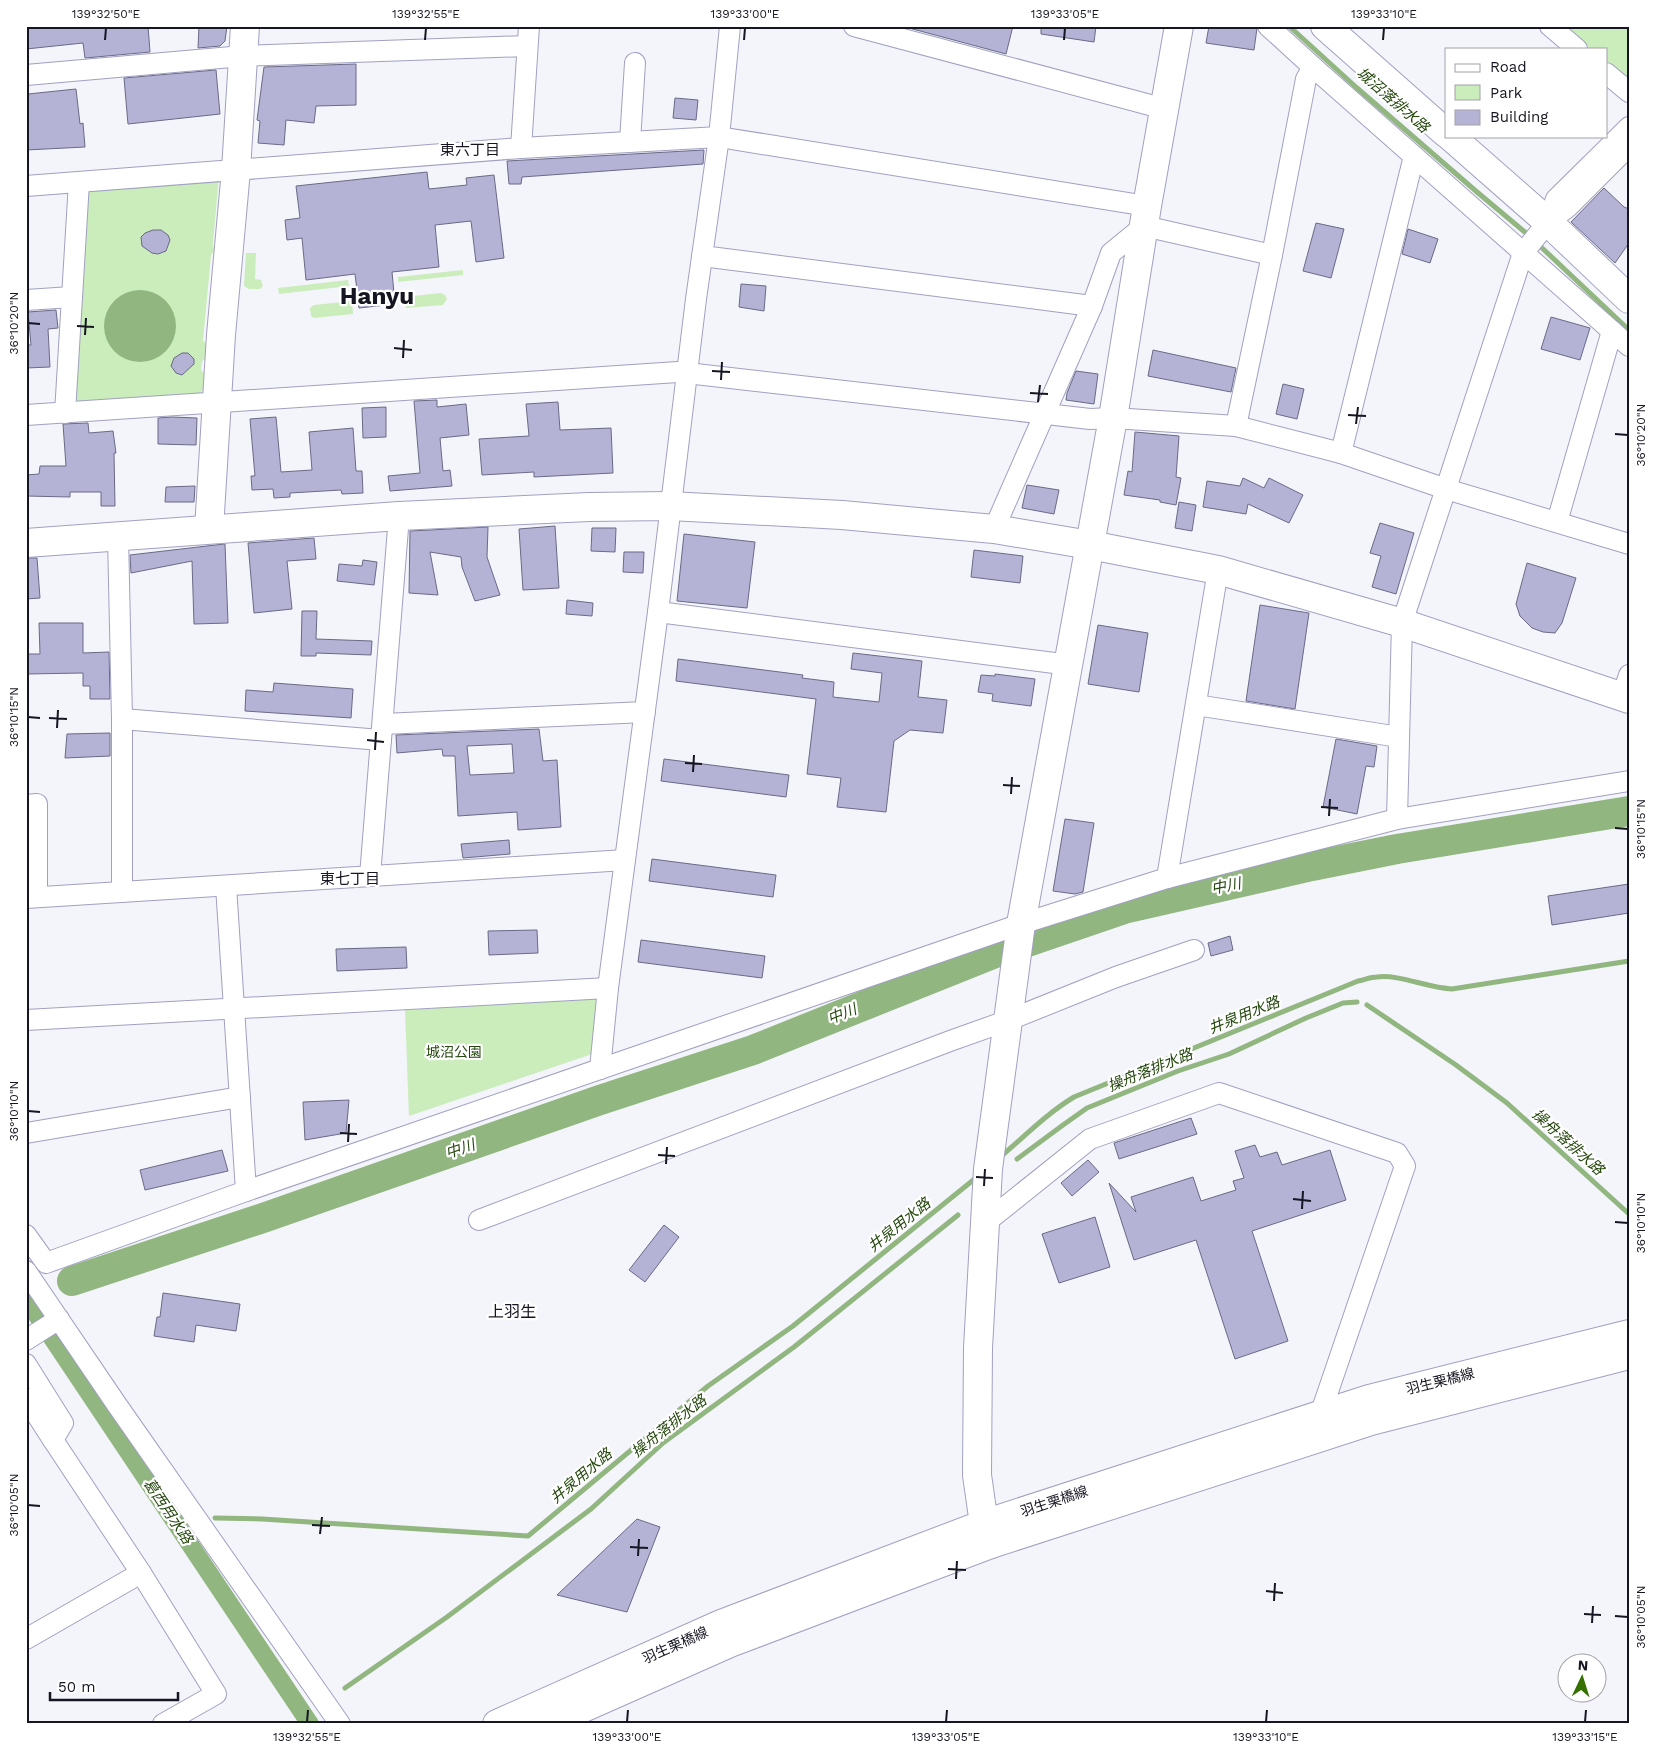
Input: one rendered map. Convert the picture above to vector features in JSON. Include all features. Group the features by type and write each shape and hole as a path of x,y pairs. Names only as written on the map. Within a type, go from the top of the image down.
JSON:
{"street":[{"path":"209,529 245,26"},
{"path":"600,1069 608,988 719,137 730,26"},
{"path":"854,26 1165,109"},
{"path":"988,1534 978,1475 978,1348 988,1169 1016,973 1021,924 1070,665 1179,26"},
{"path":"1268,26 1629,346"},
{"path":"1325,26 1445,132"},
{"path":"1550,26 1576,48"},
{"path":"26,75 243,56 528,36 521,148"},
{"path":"630,141 635,63"},
{"path":"1236,426 1306,79 1313,67"},
{"path":"1608,75 1629,92"},
{"path":"1548,222 1556,199 1629,127"},
{"path":"26,186 521,148 719,137 1146,216 1272,255"},
{"path":"1452,138 1548,222 1629,299"},
{"path":"1397,819 1402,623 1522,253 1548,222 1568,207 1629,146"},
{"path":"1341,453 1414,156"},
{"path":"65,413 79,182"},
{"path":"994,529 1092,306 1112,253 1146,216"},
{"path":"702,256 1092,306"},
{"path":"26,300 72,297"},
{"path":"1557,522 1612,331"},
{"path":"26,415 687,373 1090,419 1113,418 1236,426 1341,453 1446,489 1629,544"},
{"path":"26,543 513,509 670,506 842,515 994,529 1090,545 1218,570 1626,690"},
{"path":"370,876 399,516"},
{"path":"118,536 122,719 122,892"},
{"path":"1167,878 1218,570"},
{"path":"658,612 1070,665"},
{"path":"1196,706 1399,737"},
{"path":"122,719 382,732 645,712"},
{"path":"26,1235 46,1262 246,1191 1021,924 1167,878 1397,819 1629,781"},
{"path":"26,805 37,804 32,898 625,860"},
{"path":"226,886 246,1191"},
{"path":"479,1220 1009,1020 1116,977 1194,950"},
{"path":"26,1020 608,988"},
{"path":"985,1223 1090,1139 1219,1093 1397,1153 1405,1166 1320,1415"},
{"path":"26,1133 240,1096"},
{"path":"26,1271 340,1724"},
{"path":"26,1340 59,1319"},
{"name":"羽生栗橋線","path":"497,1724 721,1624 988,1534 1320,1415 1369,1399 1629,1334"},
{"name":"羽生栗橋線","path":"547,1724 730,1643 988,1534 1370,1421 1629,1355"},
{"path":"26,1364 63,1423 53,1440"},
{"path":"26,1398 141,1573 216,1694 163,1724"},
{"path":"29,1632 141,1573"}],"green space":[{"path":"1564,26 1629,26 1629,80 1608,63 1608,48 1590,48"},
{"path":"219,176 213,243 214,251 211,255 203,341 208,346 206,359 202,361 201,370 204,373 207,386 199,394 84,404 75,400 83,190"},
{"path":"246,253 256,253 255,279 261,280 263,286 260,289 249,289 244,286"},
{"path":"463,270 463,275 398,282 398,277"},
{"path":"348,280 349,286 279,294 278,288"},
{"path":"441,293 447,299 443,305 406,308 404,297"},
{"path":"352,301 353,314 314,318 311,316 310,308 314,305"},
{"name":"城沼公園","path":"596,998 592,1054 409,1116 405,1010"}],"shaded area":[{"path":"140,290 160,296 170,306 176,326 170,346 160,356 140,362 120,356 110,346 104,326 110,306 120,296"}],"building":[{"path":"26,26 148,26 150,52 85,58 83,43 26,49"},
{"path":"199,26 227,26 225,41 220,46 198,48"},
{"path":"909,26 1013,26 1006,54 909,28"},
{"path":"1041,26 1096,26 1094,42 1041,34"},
{"path":"1209,26 1257,28 1254,50 1206,43"},
{"path":"356,64 356,105 316,106 314,123 286,120 284,145 258,143 260,121 257,120 264,67"},
{"path":"216,70 220,114 128,124 124,78"},
{"path":"76,89 80,124 83,123 85,147 26,150 28,94"},
{"path":"675,98 698,100 696,120 673,118"},
{"path":"704,150 703,164 522,177 521,184 509,184 507,161"},
{"path":"427,172 429,189 467,185 466,178 494,175 504,258 476,262 471,221 435,225 439,267 392,272 395,304 359,308 355,274 306,280 302,238 287,240 285,220 300,218 296,186"},
{"path":"1604,188 1624,207 1629,209 1629,243 1615,263 1571,222"},
{"path":"1316,223 1344,229 1331,278 1303,271"},
{"path":"1408,229 1438,239 1430,263 1402,254"},
{"path":"153,230 161,230 168,235 170,240 166,251 158,254 152,253 142,246 141,237"},
{"path":"741,284 766,286 764,311 739,307"},
{"path":"56,310 58,328 48,329 50,367 26,368 26,345 31,345 28,312"},
{"path":"1551,317 1590,328 1580,360 1541,349"},
{"path":"1153,350 1236,368 1231,392 1148,376"},
{"path":"182,353 188,353 194,359 194,364 182,375 176,373 171,366 174,358"},
{"path":"1076,371 1098,374 1094,404 1066,400"},
{"path":"1283,384 1304,389 1297,419 1276,414"},
{"path":"437,400 437,407 466,404 469,435 440,438 443,471 450,470 452,486 390,491 388,476 420,473 414,401"},
{"path":"558,402 560,430 611,428 613,473 534,477 534,472 482,475 479,439 529,436 526,404"},
{"path":"386,407 386,437 363,438 362,408"},
{"path":"276,417 281,472 312,470 309,432 353,428 356,471 362,471 363,493 342,494 341,490 290,493 290,497 274,498 273,489 252,490 251,476 255,476 250,419"},
{"path":"158,418 197,418 196,445 158,444"},
{"path":"88,423 89,433 113,431 116,453 114,453 115,506 101,506 101,492 70,492 70,497 26,496 26,475 39,474 40,466 66,466 63,424"},
{"path":"1135,432 1179,436 1176,477 1181,478 1176,505 1160,502 1160,500 1124,495 1128,471 1132,472"},
{"path":"1243,478 1264,488 1269,478 1303,495 1289,523 1248,504 1246,514 1203,507 1207,481 1240,486"},
{"path":"1027,485 1059,490 1054,514 1022,508"},
{"path":"195,486 194,502 165,502 166,487"},
{"path":"1179,502 1196,505 1192,531 1175,528"},
{"path":"1380,523 1414,533 1396,594 1372,587 1381,556 1370,553"},
{"path":"555,526 559,588 523,590 519,529"},
{"path":"488,527 487,557 500,595 475,601 462,567 461,557 430,552 438,595 409,593 410,531"},
{"path":"592,528 616,528 615,552 591,551"},
{"path":"684,534 755,542 747,608 677,601"},
{"path":"314,538 316,559 287,561 292,609 254,613 248,543"},
{"path":"225,544 228,623 194,624 192,561 131,573 130,555"},
{"path":"974,550 1023,556 1020,583 971,577"},
{"path":"624,552 644,552 643,573 623,572"},
{"path":"26,558 37,558 40,598 26,599"},
{"path":"363,560 377,562 374,585 337,581 339,564 362,566"},
{"path":"1527,563 1576,578 1562,623 1555,633 1543,632 1532,628 1520,616 1516,604"},
{"path":"567,600 593,603 592,616 566,614"},
{"path":"1260,605 1309,613 1295,709 1246,701"},
{"path":"302,611 317,611 316,639 372,641 371,655 316,653 316,656 301,656"},
{"path":"39,623 83,623 83,653 109,652 110,699 90,699 90,686 83,686 83,673 26,674 26,654 40,654"},
{"path":"1098,625 1148,633 1139,692 1088,684"},
{"path":"853,653 922,661 918,697 947,700 943,733 910,730 894,741 886,812 837,807 841,778 807,774 816,699 676,681 678,659 803,675 802,678 834,682 833,697 879,702 882,673 851,669"},
{"path":"995,674 1035,679 1031,706 992,701 993,694 978,692 981,675 995,676"},
{"path":"274,683 353,689 351,718 245,711 246,690 273,692"},
{"path":"539,729 543,761 557,760 561,827 518,830 517,812 458,816 455,756 443,756 442,749 397,753 396,735","holes":["512,744 514,773 470,775 467,746"]},
{"path":"110,733 110,756 65,758 67,734"},
{"path":"1336,739 1377,746 1374,767 1366,766 1357,814 1323,807"},
{"path":"664,759 789,775 786,797 661,781"},
{"path":"1065,819 1094,823 1083,892 1075,894 1053,891"},
{"path":"509,840 510,854 463,858 461,844"},
{"path":"652,859 776,875 773,897 649,881"},
{"path":"1629,884 1629,913 1552,925 1548,896"},
{"path":"537,930 538,953 489,955 488,931"},
{"path":"1230,936 1233,950 1211,956 1208,943"},
{"path":"641,940 765,956 762,978 638,962"},
{"path":"406,947 407,968 337,971 336,949"},
{"path":"349,1100 346,1133 305,1140 303,1102"},
{"path":"1191,1118 1197,1134 1119,1159 1114,1143"},
{"path":"1255,1145 1260,1157 1277,1152 1282,1165 1330,1150 1346,1200 1252,1231 1288,1341 1235,1359 1196,1240 1134,1260 1109,1183 1136,1212 1131,1197 1193,1177 1201,1201 1236,1190 1233,1181 1244,1178 1235,1151"},
{"path":"222,1150 228,1171 145,1190 140,1170"},
{"path":"1088,1160 1099,1172 1072,1196 1061,1183"},
{"path":"1095,1217 1110,1267 1059,1283 1042,1234"},
{"path":"664,1225 679,1237 645,1282 629,1270"},
{"path":"163,1293 240,1304 236,1331 196,1325 194,1342 154,1336 157,1317 160,1317"},
{"path":"637,1519 660,1527 627,1612 557,1595"}],"waterway":[{"name":"城沼落排水路","path":"1289,26 1357,88 1526,233"},
{"name":"城沼落排水路","path":"1540,246 1629,330"},
{"name":"中川","path":"72,1281 263,1218 600,1100 753,1050 995,953 1124,909 1312,866 1397,849 1629,811"},
{"name":"井泉用水路","path":"999,1158 1045,1118 1074,1097 1358,981 1372,977 1395,977 1452,989 1629,961"},
{"name":"操舟落排水路","path":"1017,1159 1087,1108 1178,1071 1229,1054 1343,1003 1357,1002"},
{"name":"操舟落排水路","path":"1367,1005 1456,1065 1507,1103 1629,1214"},
{"name":"井泉用水路","path":"215,1518 262,1519 528,1536 708,1386 793,1326 977,1177"},
{"name":"操舟落排水路","path":"345,1688 447,1617 591,1509 663,1443 794,1347 958,1215"},
{"name":"葛西用水路","path":"26,1299 310,1724"}],"district":[{"name":"東六丁目","path":"470,150"},
{"name":"Hanyu","path":"377,296"},
{"name":"東七丁目","path":"350,879"},
{"name":"上羽生","path":"512,1311"}]}
